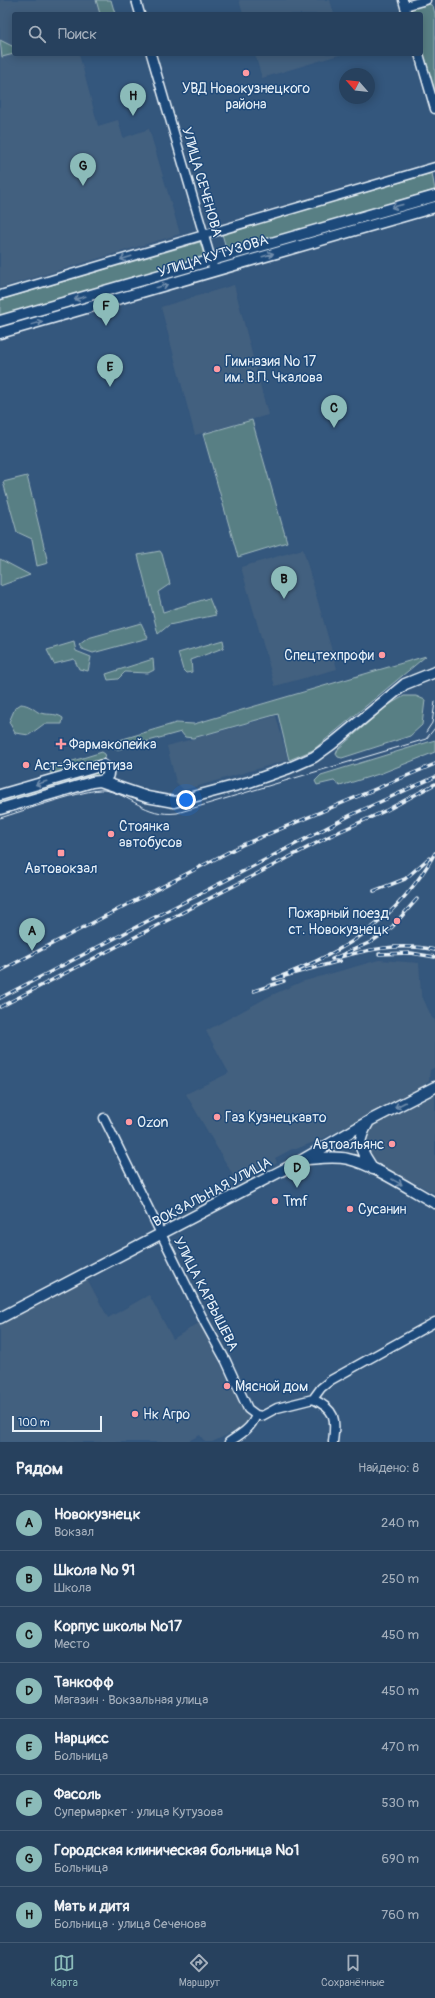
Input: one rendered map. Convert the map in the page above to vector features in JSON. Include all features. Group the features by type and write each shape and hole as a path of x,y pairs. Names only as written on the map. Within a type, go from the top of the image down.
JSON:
{"main road":[{"name":"УЛИЦА КУТУЗОВА","path":"0,321 211,259 435,196"},
{"name":"УЛИЦА КУТУЗОВА","path":"0,334 214,270 435,207"},
{"path":"100,781 147,797 174,802 184,801 296,765 323,751 405,684 435,672"},
{"path":"0,795 99,766 147,797"},
{"path":"0,809 100,781 107,778 107,770"},
{"name":"ВОКЗАЛЬНАЯ УЛИЦА","path":"1,1315 161,1235 302,1160 369,1121 435,1087"},
{"path":"369,1121 360,1138 360,1145 373,1169"},
{"path":"343,1136 339,1143 339,1149 350,1159 373,1169 435,1203"},
{"path":"302,1160 321,1158 350,1159"}],"street":[{"path":"136,0 139,12"},
{"path":"405,7 426,0"},
{"name":"УЛИЦА СЕЧЕНОВА","path":"152,56 214,270"},
{"path":"420,56 435,109"},
{"path":"0,296 204,234 435,168"},
{"name":"УЛИЦА КАРБЫШЕВА","path":"104,1118 161,1235 226,1361 248,1409 256,1415"},
{"path":"229,1442 247,1431 253,1424 256,1415 262,1416 277,1408 313,1398 321,1388 331,1380 435,1322"},
{"path":"313,1398 327,1405 332,1412 335,1429 333,1442"}],"shaded area":[{"path":"0,0 111,0 114,12 12,12 12,56 80,56 98,126 118,120 123,138 149,129 180,234 0,288"},
{"path":"239,0 330,0 333,12 242,12"},
{"path":"256,56 335,56 262,78"},
{"name":"Гимназия № 17 им. В.П. Чкалова","path":"234,285 268,415 195,435 161,307"},
{"path":"303,549 337,669 275,686 241,567"},
{"path":"276,716 288,760 184,790 176,782 167,746"},
{"path":"379,960 419,963 421,994 432,1018 435,1020 435,1067 430,1070 429,1081 420,1088 324,1138 296,1149 292,1149 275,1158 277,1163 237,1182 186,1094 229,1073 206,1031 270,996 301,982"},
{"path":"435,1093 435,1192 432,1192 373,1161 363,1142 370,1127"},
{"path":"86,1277 108,1318 149,1295 173,1339 199,1323 248,1417 248,1423 246,1426 212,1442 205,1442 200,1435 186,1442 0,1442 0,1322"}],"green space":[{"path":"96,0 111,0 114,12 99,12"},
{"path":"429,4 433,6 435,14 435,98 423,56 423,12 410,12 412,8"},
{"path":"0,40 12,46 12,54 2,57"},
{"path":"432,173 435,190 227,251 222,234"},
{"path":"435,199 435,202 224,264 223,261"},
{"path":"200,242 205,258 0,317 0,300"},
{"path":"252,420 287,542 238,557 203,434"},
{"path":"27,476 48,563 37,566 32,539 17,532 3,482"},
{"path":"160,551 170,584 158,592 163,612 209,598 216,615 169,625 158,634 138,555"},
{"path":"0,559 30,575 0,586"},
{"path":"141,623 148,638 93,653 82,649 79,645 88,638"},
{"path":"223,640 223,648 191,660 192,672 186,673 183,670 178,653"},
{"path":"74,642 76,651 91,657 88,671 79,669 74,659 54,664 47,650"},
{"path":"426,656 313,750 289,760 278,714 193,738 185,737 181,732 116,750 113,742 176,723 194,724"},
{"path":"153,659 154,670 148,673 125,672 118,679 108,680 106,674"},
{"path":"404,696 416,696 425,700 422,725 410,736 342,758 338,757 336,754 338,749 387,706"},
{"path":"21,704 41,713 60,716 63,718 62,724 44,724 29,735 15,733 9,722 15,708"},
{"path":"435,740 435,752 382,773 340,786 334,781 317,785 315,781 321,775"},
{"path":"102,752 106,757 102,759 52,775 49,770 50,768"},
{"path":"98,772 101,773 100,776 0,805 0,800"}],"tram line":[{"path":"426,732 432,723 435,702"},
{"path":"0,818 69,796 96,790 114,792 155,812 177,813 426,739 435,728"}],"railway":[{"path":"0,971 242,845 435,764"},
{"path":"0,998 351,815 435,777"},
{"path":"0,1007 332,835 387,810 435,784"},
{"path":"306,970 274,979 300,969 324,957 367,931 386,916 404,898 420,877 435,853"},
{"path":"374,891 405,879 429,858"},
{"path":"417,899 392,927 371,942 332,959 383,948 409,947 435,950"},
{"path":"379,954 411,953 435,957"},
{"path":"306,970 340,961"},
{"path":"254,991 284,981"}],"place":[{"name":"УВД Новокузнецкого района","path":"246,73"},
{"name":"Мать и дитя","path":"133,116"},
{"name":"Городская клиническая больница №1","path":"83,186"},
{"name":"Фасоль","path":"106,326"},
{"name":"Гимназия № 17 им. В.П. Чкалова","path":"217,369"},
{"name":"Нарцисс","path":"110,387"},
{"name":"Корпус школы №17","path":"334,428"},
{"name":"Школа № 91","path":"284,599"},
{"name":"Спецтехпрофи","path":"382,655"},
{"name":"Фармакопейка","path":"61,744"},
{"name":"Аст-Экспертиза","path":"26,765"},
{"name":"Стоянка автобусов","path":"111,834"},
{"name":"Автовокзал","path":"61,853"},
{"name":"Пожарный поезд ст. Новокузнецк","path":"397,921"},
{"name":"Новокузнецк","path":"32,951"},
{"name":"Газ Кузнецкавто","path":"217,1117"},
{"name":"Ozon","path":"129,1122"},
{"name":"Автоальянс","path":"392,1144"},
{"name":"Танкофф","path":"297,1188"},
{"name":"Tmf","path":"275,1201"},
{"name":"Сусанин","path":"350,1209"},
{"name":"Мясной дом","path":"227,1386"},
{"name":"Нк Агро","path":"135,1414"}]}
